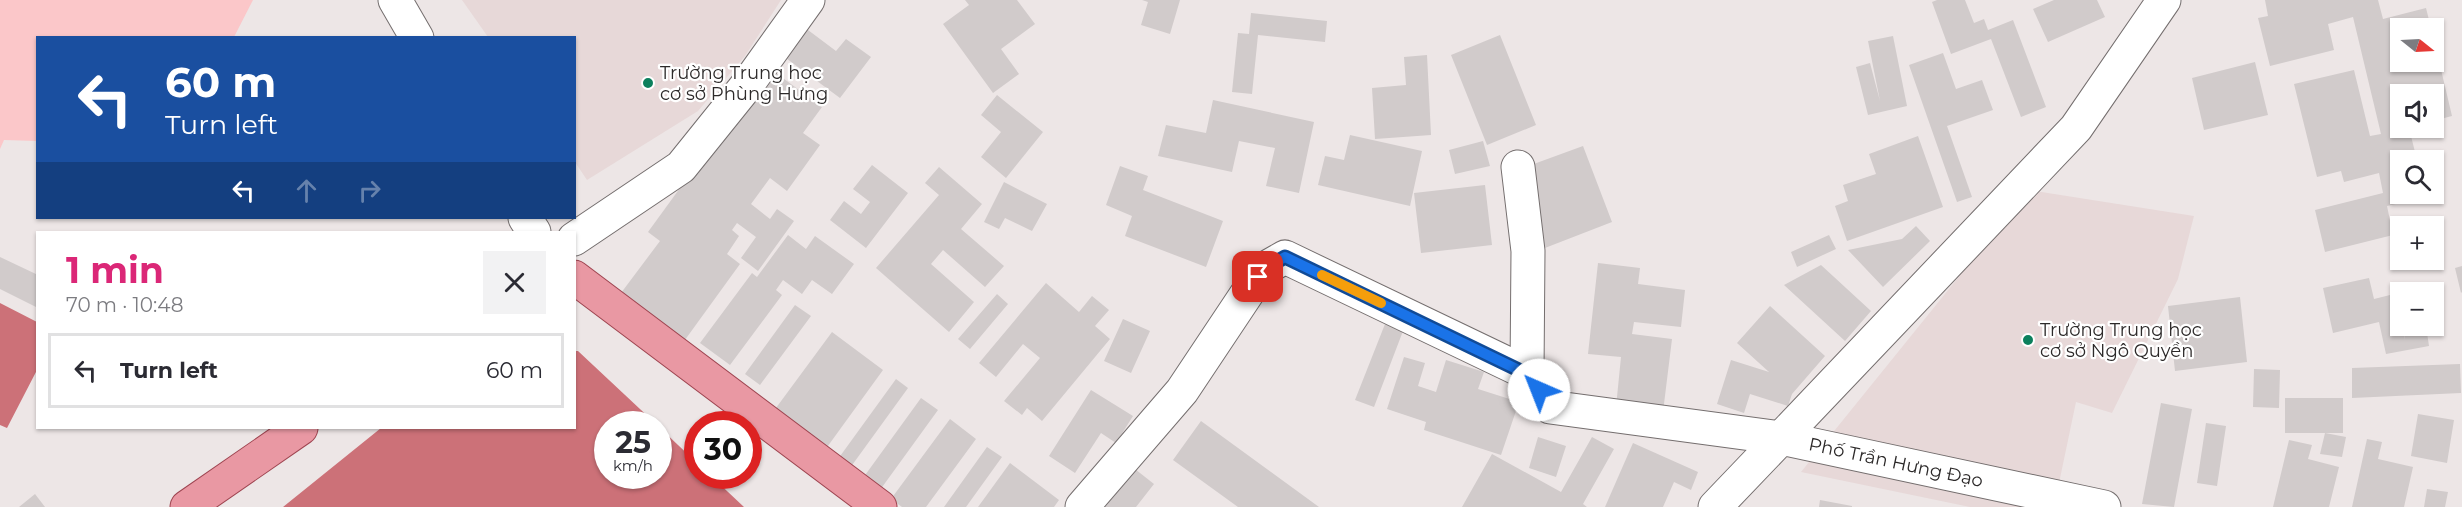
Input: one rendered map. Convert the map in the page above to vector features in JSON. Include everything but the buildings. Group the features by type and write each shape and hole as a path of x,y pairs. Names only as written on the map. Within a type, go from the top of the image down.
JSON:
{"main road":[{"path":"576,279 880,507"},
{"path":"187,507 300,429"}],"street":[{"path":"395,0 416,36"},
{"path":"576,238 681,167 747,85 808,0"},
{"path":"1715,507 2076,128 2164,0"},
{"path":"1082,507 1182,391 1258,277 1271,265 1285,257 1527,374 1528,251 1518,167"},
{"name":"Phố Trần Hưng Đạo","path":"1527,374 1550,407 1781,438 2104,507"}],"shaded area":[{"path":"0,0 253,0 235,36 36,36 36,141 4,140 0,149"},
{"name":"Trường Trung học cơ sở Phùng Hưng","path":"462,0 781,0 745,56 698,111 587,180 576,164 576,36 487,36"},
{"name":"Trường Trung học cơ sở Ngô Quyền","path":"2029,190 2194,216 2178,279 2112,413 2076,402 2054,507 1970,507 1801,472"},
{"path":"0,303 36,321 36,372 7,428 0,425"},
{"path":"576,351 578,351 642,411 594,411 594,489 672,489 672,439 684,451 684,489 725,489 744,507 283,507 380,429 576,429"}],"slow traffic":[{"path":"1322,275 1381,303"}],"place":[{"name":"Trường Trung học cơ sở Phùng Hưng","path":"648,83"},
{"name":"Trường Trung học cơ sở Ngô Quyền","path":"2028,340"}],"route":[{"path":"1258,277 1271,265 1285,257 1527,374 1539,390"}]}
